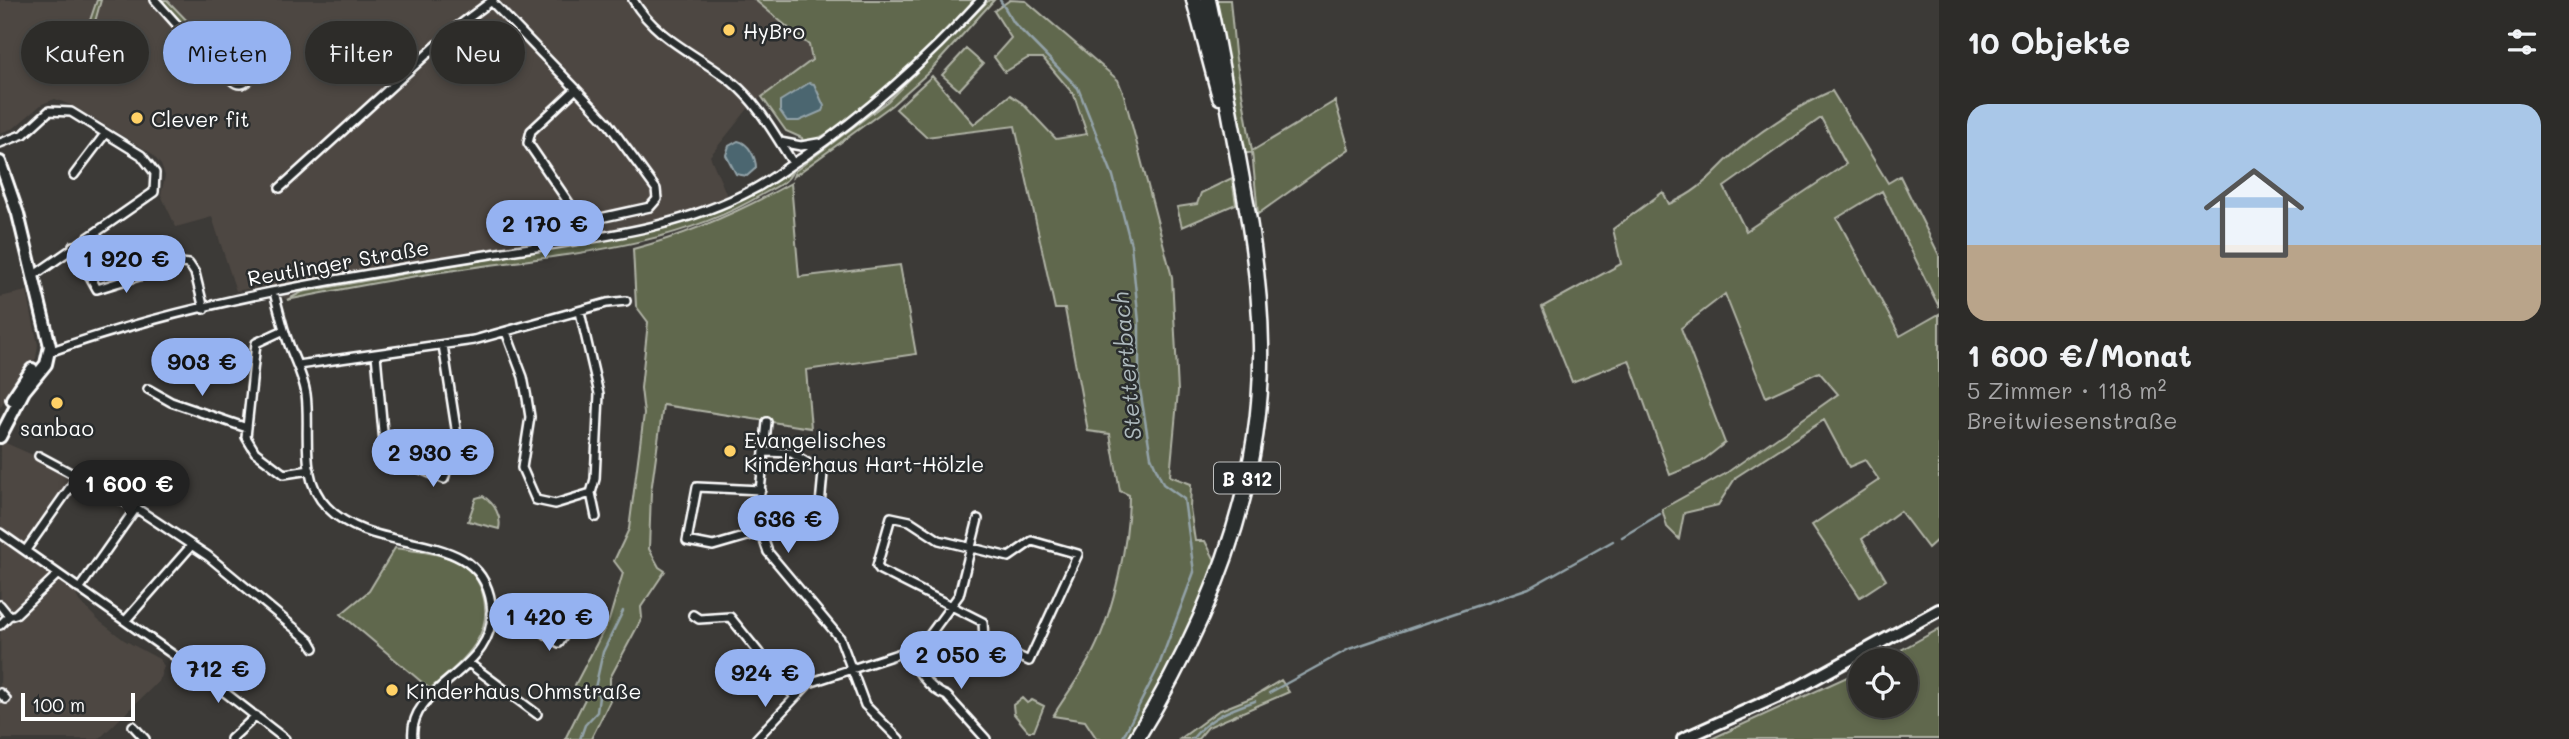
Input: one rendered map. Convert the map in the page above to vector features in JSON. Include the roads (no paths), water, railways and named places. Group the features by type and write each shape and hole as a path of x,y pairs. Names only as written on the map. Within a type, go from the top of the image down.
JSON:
{"highway":[{"name":"B 312","path":"1194,0 1204,47 1233,134"},
{"name":"B 312","path":"1136,739 1163,696 1206,612 1238,518 1251,461 1261,348 1254,247 1208,0"}],"main road":[{"path":"0,162 18,214 49,339 46,364 24,391 0,437"},
{"name":"Reutlinger Straße","path":"0,421 24,379 49,352"},
{"path":"1683,739 1801,686 1939,610"}],"street":[{"path":"155,0 174,21"},
{"path":"280,188 456,28 492,0 576,89 607,122 656,189 657,200 650,207 582,222 528,143 531,131 576,89"},
{"path":"633,0 664,37 744,93 793,163"},
{"name":"Reutlinger Straße","path":"49,352 124,327 274,292 650,228 755,189 826,142 898,86 981,0"},
{"path":"0,143 24,134 44,114 54,109 71,112 152,166 156,186 147,197 33,276"},
{"path":"74,175 105,134"},
{"path":"780,142 801,146 826,142"},
{"path":"73,246 97,289 181,263 189,264 195,273 204,309"},
{"path":"274,292 284,330 299,365 306,395 310,470 318,495 326,506 355,527 386,539 447,551 473,566 486,586 491,613 485,640 470,664 419,709 412,729 413,739"},
{"path":"299,365 443,345 626,301"},
{"path":"580,312 599,394 595,479 591,493 597,517"},
{"path":"284,330 256,343 247,428 248,446 284,474 310,470"},
{"path":"506,332 525,389 530,417 522,468 536,500 555,504 591,493"},
{"path":"376,354 385,454 444,479 457,435 443,345"},
{"path":"148,388 172,402 247,428"},
{"path":"767,422 758,511 761,532 778,564 840,638 865,705 899,739"},
{"path":"761,490 696,486 687,541 713,546 761,532 785,521 819,515 823,473 792,453 765,452"},
{"path":"39,456 79,475 136,508 192,545 305,637 314,648"},
{"path":"26,550 79,475"},
{"path":"79,589 136,508"},
{"path":"891,517 910,521 939,540 1009,557 1032,541 1078,554 1029,661 984,640 983,622 953,606 902,583 877,566 891,517"},
{"path":"756,739 794,696 816,680 907,650 929,636 953,606 962,587 978,519"},
{"path":"0,533 126,620 285,739"},
{"path":"126,620 192,545"},
{"path":"0,625 9,616 16,614 58,574"},
{"path":"0,605 9,616"},
{"path":"491,613 519,615 559,643 568,629 572,610"},
{"path":"693,615 699,619 730,617 794,696"},
{"path":"907,650 919,673 940,694 947,696 986,739"},
{"path":"470,664 537,714"},
{"path":"231,739 256,716"},
{"path":"133,726 145,739"}],"water":[{"path":"809,83 814,84 824,106 822,111 799,121 787,121 780,111 780,101"},
{"path":"738,141 749,148 755,160 756,168 747,176 736,174 726,155 729,146"}],"waterway":[{"name":"Stettertbach","path":"1000,0 1014,23 1078,88 1113,176 1131,245 1139,322 1139,383 1151,457 1163,484 1184,499 1194,572 1158,668 1122,739"},
{"path":"1622,537 1660,514"},
{"path":"1269,693 1349,649 1529,588 1613,541"},
{"path":"580,739 585,725 597,712 599,697 595,688 603,652 623,611"},
{"path":"1192,739 1220,715 1255,701"}],"place":[{"name":"HyBro","path":"729,30"},
{"name":"Clever fit","path":"137,118"},
{"name":"sanbao","path":"57,403"},
{"name":"Evangelisches Kinderhaus Hart-Hölzle","path":"730,451"},
{"name":"Kinderhaus Ohmstraße","path":"392,690"}]}
